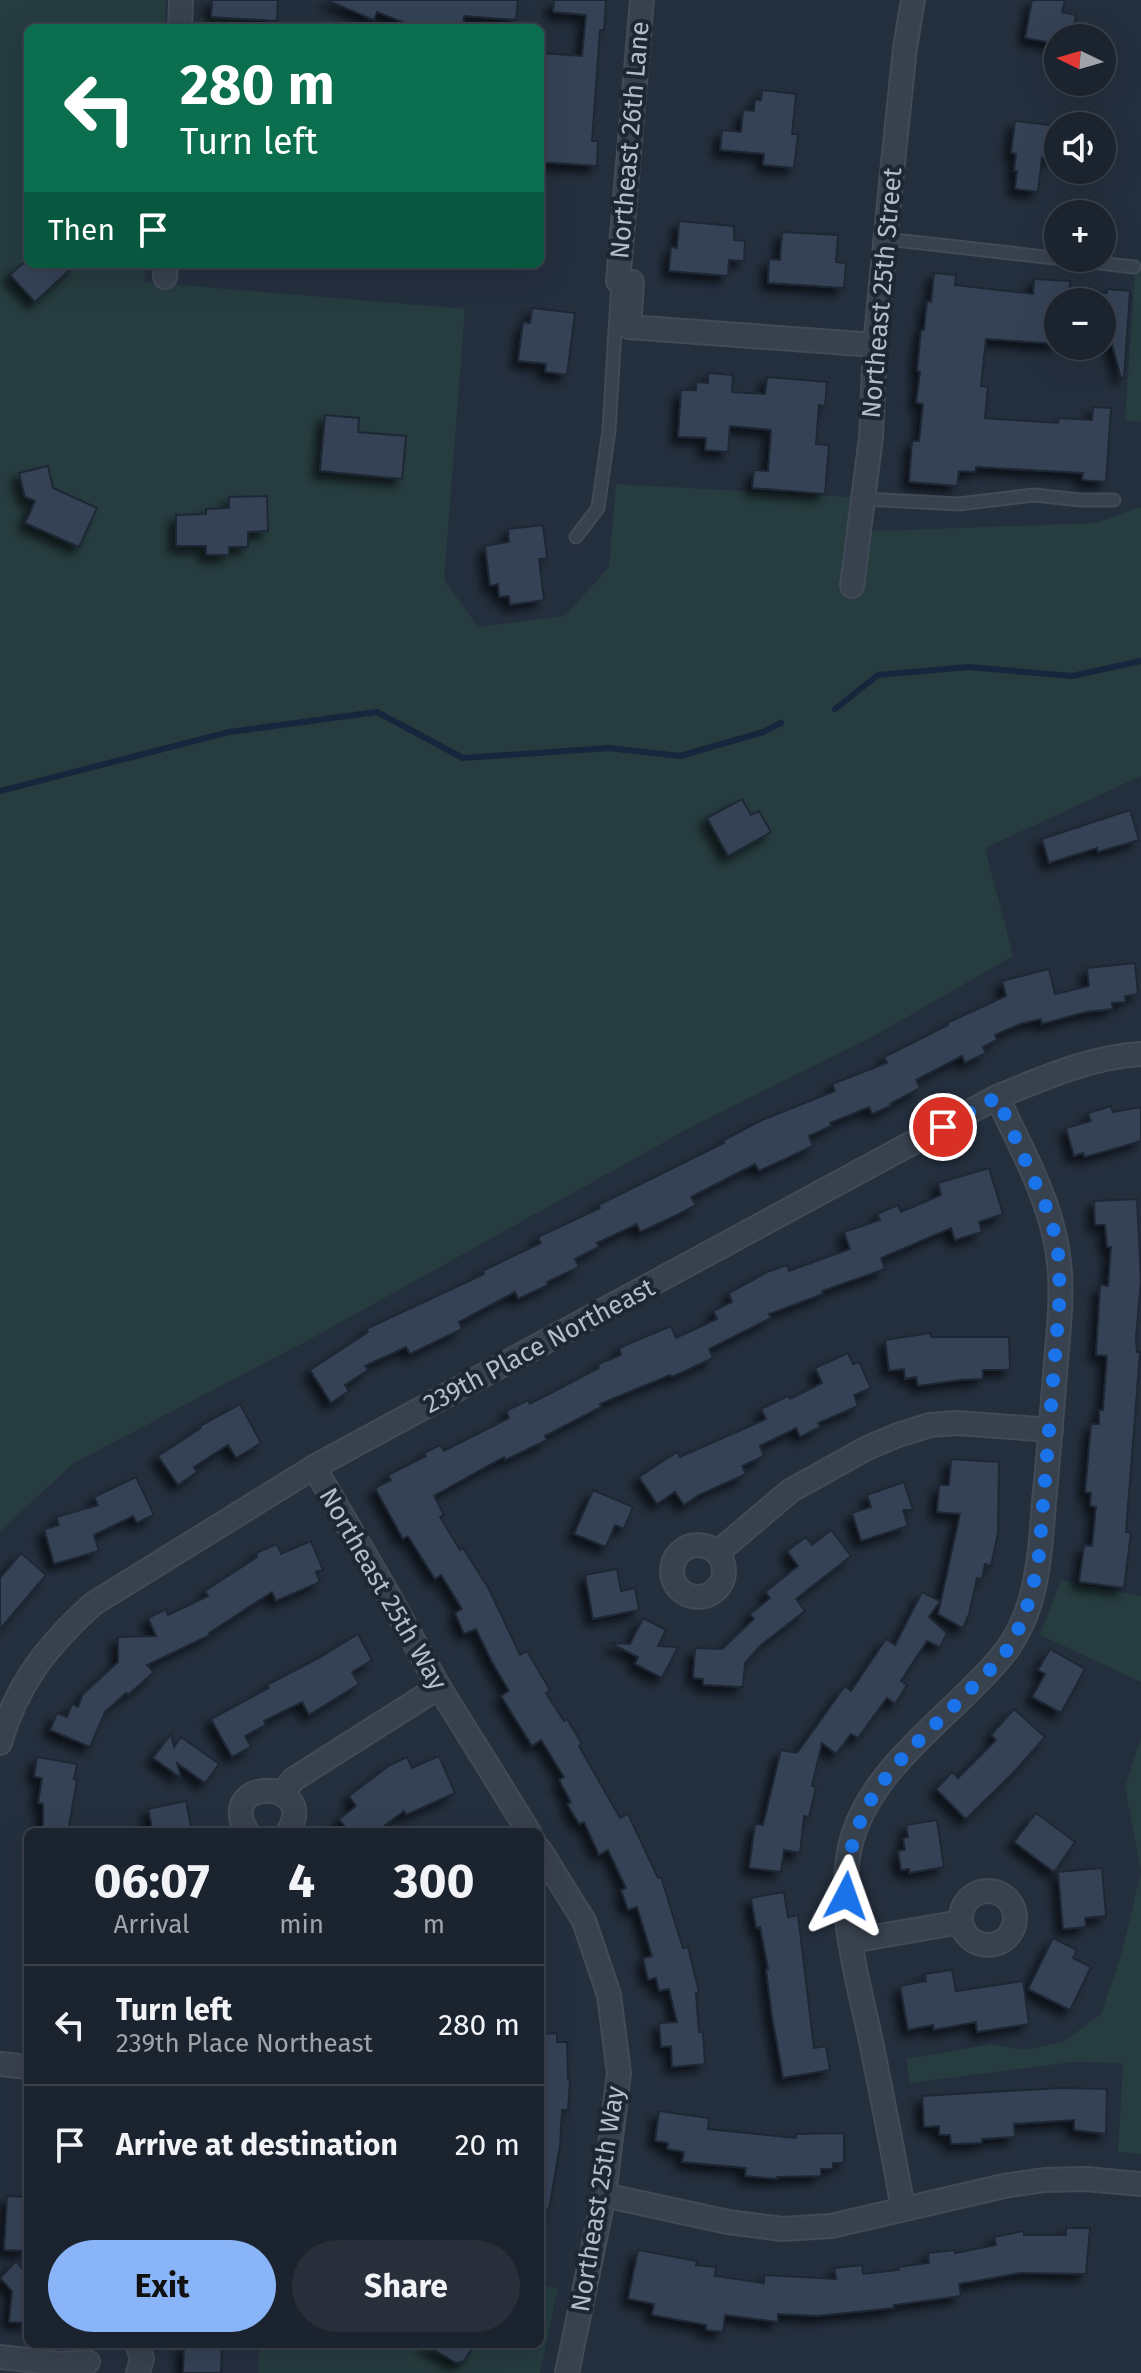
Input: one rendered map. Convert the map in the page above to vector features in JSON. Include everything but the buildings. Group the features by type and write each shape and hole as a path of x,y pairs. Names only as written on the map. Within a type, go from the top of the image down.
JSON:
{"street":[{"path":"180,24 181,0"},
{"name":"Northeast 26th Lane","path":"618,281 642,0"},
{"name":"Northeast 25th Street","path":"852,586 871,437 875,345 905,48 913,0"},
{"path":"618,281 632,282 629,327 875,345"},
{"name":"239th Place Northeast","path":"2,1736 21,1690 38,1660 63,1631 93,1604 314,1467 997,1097 1083,1063 1141,1054"},
{"path":"903,2209 851,1941 846,1873 851,1844 871,1797 892,1769 1003,1655 1019,1628 1032,1594 1039,1555 1051,1430 1060,1294 1058,1251 1051,1218 997,1097"},
{"path":"717,1553 790,1491 867,1448 898,1435 930,1425 957,1423 1051,1430"},
{"name":"Northeast 25th Way","path":"314,1467 439,1687 527,1828"},
{"path":"282,1793 294,1779 439,1687"},
{"path":"245,1828 241,1814 248,1797 264,1789 282,1793 288,1798 294,1814 290,1828"},
{"name":"Northeast 25th Way","path":"544,1856 584,1921 609,1995 619,2073 604,2195 567,2373"},
{"path":"851,1941 961,1922"},
{"path":"0,2064 24,2067"},
{"path":"604,2195 728,2222 782,2229 831,2226 1004,2186 1044,2180 1086,2179 1141,2184"},
{"path":"138,2348 142,2358 138,2373"},
{"path":"0,2357 61,2364 91,2360"}],"lane":[{"path":"886,239 1134,267"},
{"path":"576,537 598,508 609,430 618,281"},
{"path":"864,499 959,504 1034,495 1114,500"}],"green space":[{"path":"0,0 166,0 164,24 24,24 24,268 146,268 144,282 465,309 444,580 478,627 565,616 609,567 616,484 852,497 850,532 1096,523 1141,507 1141,776 985,848 1013,956 874,1036 693,1126 318,1335 74,1463 0,1531"},
{"path":"200,16 276,24 200,24"},
{"path":"1136,258 1141,263 1141,422 1125,420"},
{"path":"1061,1580 1141,1596 1141,1682 1040,1635"},
{"path":"1141,1737 1141,1870 1125,1787"},
{"path":"1141,1872 1141,2154 1118,2152 1123,2063 1072,2062 910,2083 906,2059 991,2044 1025,2050 1063,2042 1101,2014 1121,1956"},
{"path":"544,2285 558,2288 540,2373 258,2373 260,2348 544,2348"}],"waterway":[{"path":"835,709 878,675 968,667 1072,676 1141,661"},
{"path":"0,791 229,732 377,712 463,758 609,748 680,756 763,732 781,723"}],"route":[{"path":"846,1896 851,1844 871,1797 892,1769 1003,1655 1019,1628 1032,1594 1039,1555 1060,1294 1058,1251 1051,1218 997,1097 943,1127"}]}
